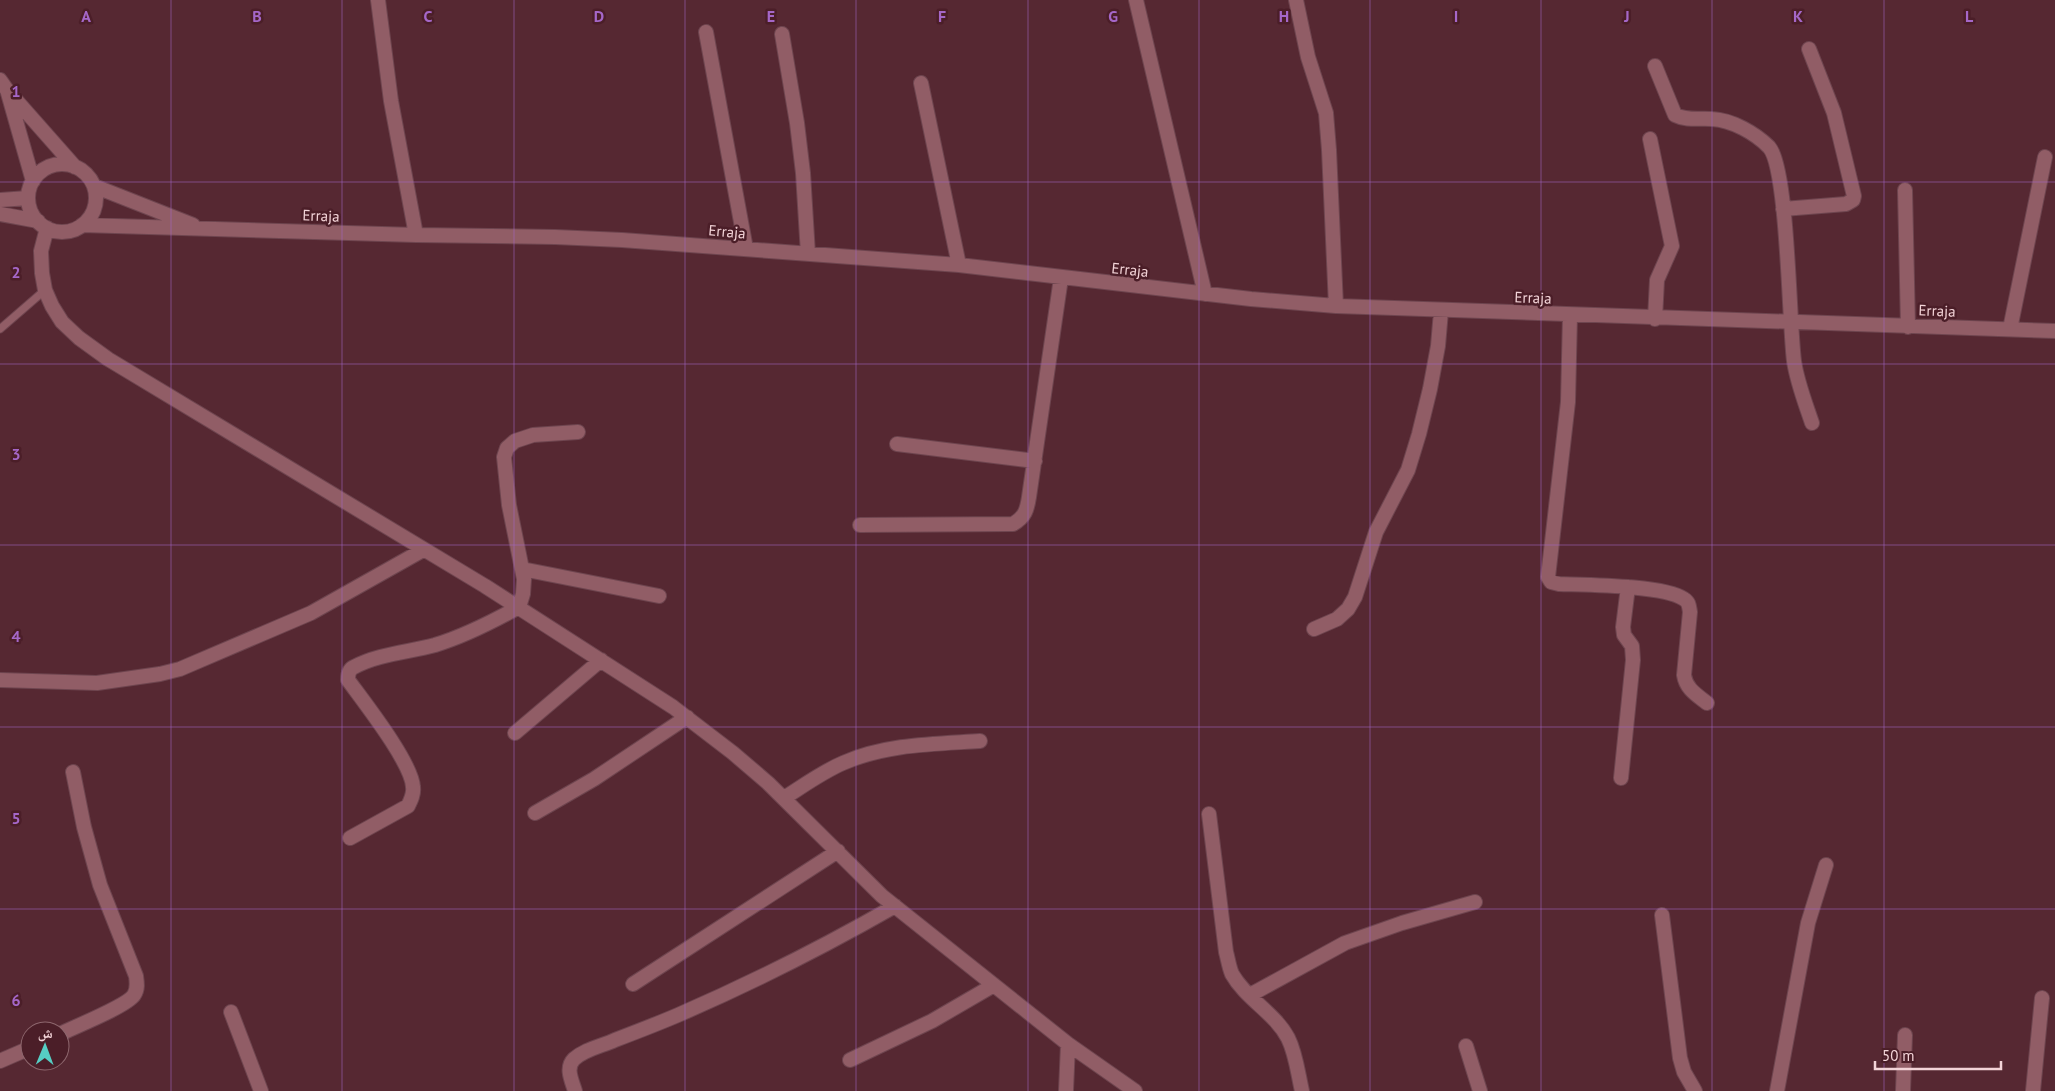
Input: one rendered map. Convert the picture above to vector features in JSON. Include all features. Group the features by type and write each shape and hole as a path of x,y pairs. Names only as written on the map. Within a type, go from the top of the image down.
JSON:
{"street":[{"path":"378,0 391,101 416,235"},
{"path":"1136,0 1205,294"},
{"path":"1296,0 1308,58 1326,113 1336,306"},
{"path":"706,32 746,249"},
{"path":"782,34 797,122 808,254"},
{"path":"1782,209 1846,204 1853,200 1854,196 1834,113 1809,49"},
{"path":"1655,66 1675,116 1682,119 1725,121 1736,125 1770,148 1776,160 1782,209 1794,362 1800,388 1812,423"},
{"path":"921,83 959,266"},
{"path":"0,214 42,224 57,231 67,231 82,225 87,220 96,200 94,186 89,178 75,166 3,85"},
{"path":"3,85 33,181"},
{"path":"1650,139 1672,246 1657,280 1655,318"},
{"path":"2010,330 2045,158"},
{"path":"75,166 59,164 51,166 38,174 33,181 28,198 31,211 42,224 41,251 45,290 62,322 79,338 108,359 519,607 687,717 733,753 784,798 895,906 1068,1044 1135,1091"},
{"name":"Erraja","path":"94,186 203,229"},
{"path":"1905,190 1908,327"},
{"path":"0,200 28,198"},
{"name":"Erraja","path":"82,225 416,235 555,236 959,266 1205,294 1336,306 2055,331"},
{"path":"860,525 1013,524 1027,512 1060,278"},
{"path":"1314,629 1337,619 1348,609 1355,597 1379,525 1408,470 1430,388 1438,346 1441,311"},
{"path":"1570,315 1568,402 1548,577 1551,582 1559,584 1628,587 1666,593 1682,598 1688,603 1690,612 1684,675 1685,683 1692,692 1707,703"},
{"path":"350,838 408,806 412,798 413,788 411,777 396,748 348,680 349,671 352,667 370,661 453,639 493,622 519,607 523,594 522,569 509,505 504,457 507,448 515,441 533,435 578,432"},
{"path":"897,444 1034,461"},
{"path":"0,680 97,683 160,674 180,669 311,613 423,550"},
{"path":"522,569 659,596"},
{"path":"1622,778 1633,660 1632,646 1624,635 1623,627 1628,587"},
{"path":"515,733 601,660"},
{"path":"535,812 594,779 687,717"},
{"path":"784,798 843,763 870,753 912,745 980,741"},
{"path":"70,1029 130,1000 137,989 136,976 100,885 84,827 73,772"},
{"path":"1209,814 1226,952 1231,972 1239,985 1264,1008 1288,1038 1296,1061 1302,1091"},
{"path":"632,984 838,851"},
{"path":"1777,1091 1808,923 1826,865"},
{"path":"1250,995 1345,943 1402,923 1475,902"},
{"path":"575,1091 569,1068 573,1061 583,1053 643,1030 712,999 836,940 895,906"},
{"path":"1662,914 1680,1058 1684,1072 1695,1091"},
{"path":"850,1060 932,1021 994,985"},
{"path":"2033,1091 2042,998"},
{"path":"231,1012 261,1091"},
{"path":"1903,1091 1904,1035"},
{"path":"1066,1091 1068,1044"},
{"path":"1466,1046 1480,1091"},
{"path":"0,1061 20,1052"}],"lane":[{"path":"0,329 45,290"}]}
